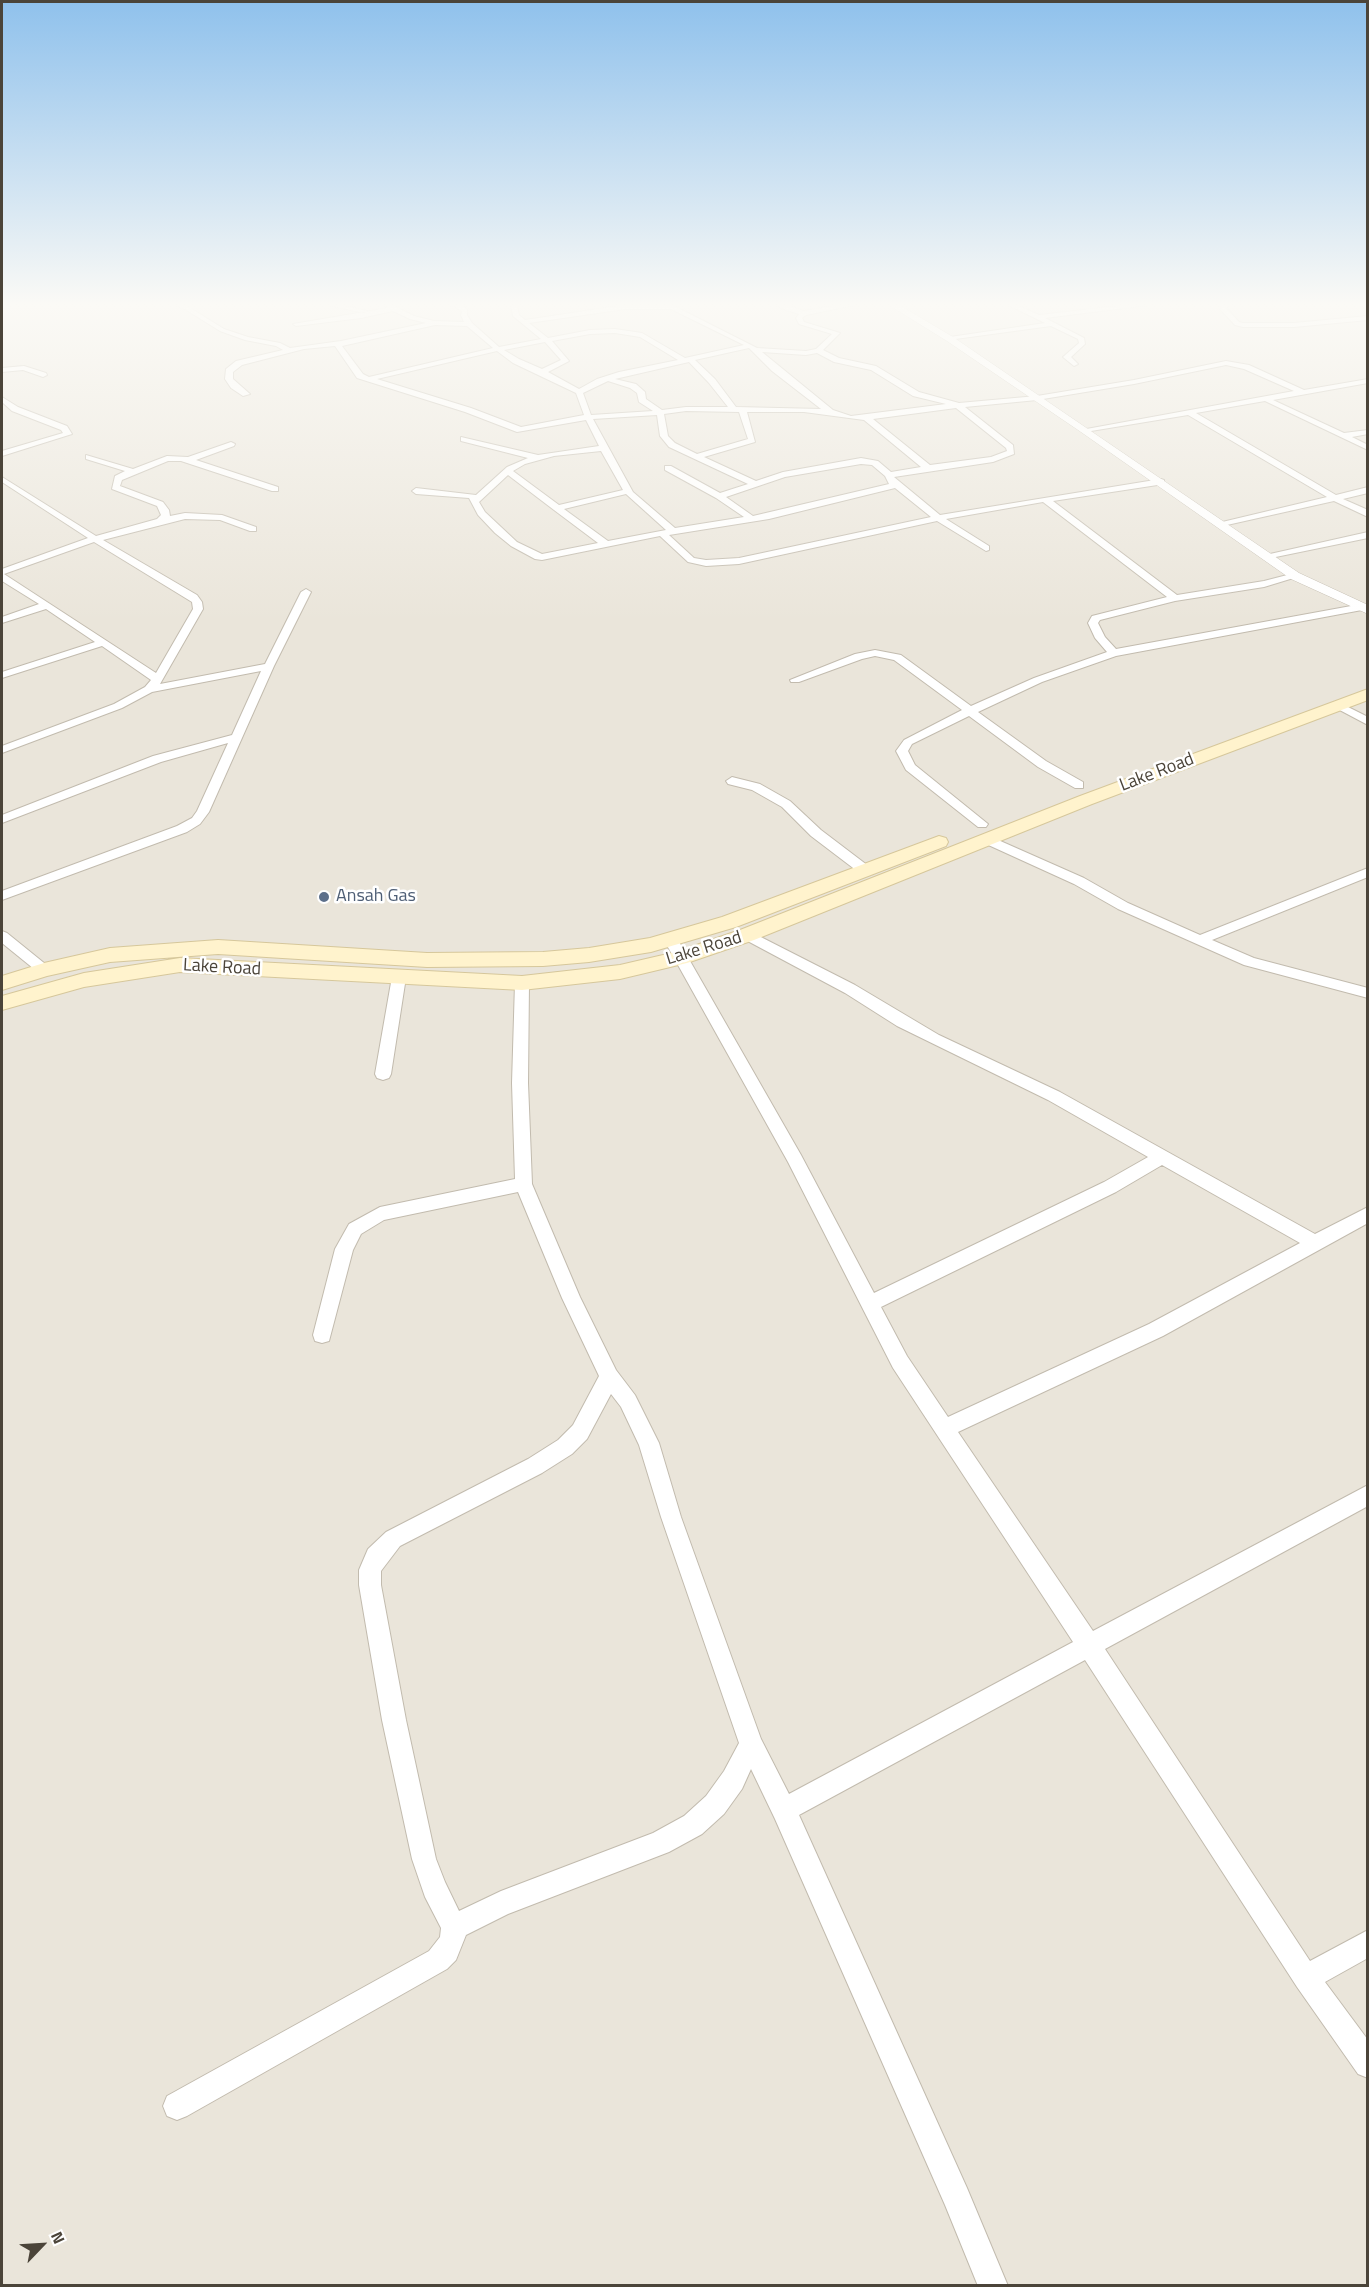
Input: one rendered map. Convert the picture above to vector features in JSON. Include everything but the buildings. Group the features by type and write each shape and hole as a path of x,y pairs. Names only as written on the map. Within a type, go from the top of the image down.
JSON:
{"main road":[{"name":"Lake Road","path":"2,983 44,970 110,955 218,947 427,960 507,960 675,949 747,935 985,832 1079,785 1368,680"},
{"name":"Lake Road","path":"2,1003 84,980 180,965 522,983 620,972 675,949 729,922 866,871 1086,800 1368,694"}],"street":[{"path":"2,454 68,434 64,428 18,409"},
{"path":"463,409 520,430"},
{"path":"585,409 603,448 628,491 673,531"},
{"path":"655,409 660,412 664,436 672,445 695,458 755,484"},
{"path":"511,436 520,430 588,417 699,409"},
{"path":"695,458 752,440 742,409"},
{"path":"758,409 830,412 851,418 931,409"},
{"path":"826,409 830,412"},
{"path":"889,475 993,459 1011,452 1010,447 996,434 962,409"},
{"path":"1053,409 1295,576 1365,609"},
{"path":"1085,430 1209,409"},
{"path":"1286,409 1368,448"},
{"path":"1190,412 1335,498 1368,514"},
{"path":"866,418 928,468"},
{"path":"1343,436 1368,432"},
{"path":"464,440 535,457"},
{"path":"494,447 502,441"},
{"path":"188,460 231,444"},
{"path":"476,500 508,471 535,457 603,448"},
{"path":"89,457 129,469 132,473"},
{"path":"159,521 166,516 160,504 115,487 118,478 172,457 188,460 275,489"},
{"path":"719,496 791,473 861,461 875,463 889,475 890,480 896,486 938,518 986,548"},
{"path":"669,468 719,496 752,519"},
{"path":"508,471 606,545"},
{"path":"2,479 198,602 198,609 158,679 149,689"},
{"path":"662,533 691,560 739,561 938,518 1161,482"},
{"path":"416,491 472,496 481,513 498,531 535,556 554,556 662,533 752,519 896,486"},
{"path":"2,491 12,487"},
{"path":"1221,525 1368,490"},
{"path":"557,508 628,491"},
{"path":"1045,499 1175,598"},
{"path":"2,572 95,539 185,516 222,518 253,528"},
{"path":"1266,556 1368,535"},
{"path":"1114,654 1100,639 1093,623 1096,618 1175,598 1264,584 1295,576"},
{"path":"2,577 158,679"},
{"path":"2,896 182,829 196,821 204,812 269,666 306,592"},
{"path":"2,620 47,605"},
{"path":"1365,609 1114,654 1038,680 969,711 908,742 902,751 910,767 985,832 1123,906 1249,962 1368,993"},
{"path":"2,675 104,642"},
{"path":"795,680 860,656 874,653 897,657 1042,764 1079,785"},
{"path":"2,750 118,706 149,689 269,666"},
{"path":"1338,705 1368,722"},
{"path":"2,819 157,759 237,737"},
{"path":"732,782 756,787 786,804 816,833 866,871"},
{"path":"1199,940 1368,872"},
{"path":"747,935 850,988 902,1022 1054,1096 1315,1244"},
{"path":"2,936 44,970"},
{"path":"675,949 795,1160 900,1362 1125,1699 1306,1978 1368,2064"},
{"path":"383,1074 399,977"},
{"path":"522,983 520,1083 524,1184 534,1214 609,1376 628,1401 649,1443 671,1517 752,1744 784,1810 957,2198 993,2286"},
{"path":"871,1303 1110,1187 1162,1157"},
{"path":"322,1335 344,1249 355,1228 380,1214 524,1184"},
{"path":"943,1429 1156,1330 1368,1214"},
{"path":"177,2106 438,1960 447,1951 453,1939 454,1927 434,1888 424,1859 394,1720 370,1585 370,1570 376,1557 393,1539 535,1466 565,1447 580,1432 609,1376"},
{"path":"784,1810 1368,1495"},
{"path":"454,1927 501,1904 660,1843 693,1825 715,1805 733,1780 752,1744"},
{"path":"1306,1978 1368,1943"}],"shaded area":[{"path":"2,409 1367,409 1367,2285 2,2285"}],"place":[{"name":"Ansah Gas","path":"324,897"}]}
